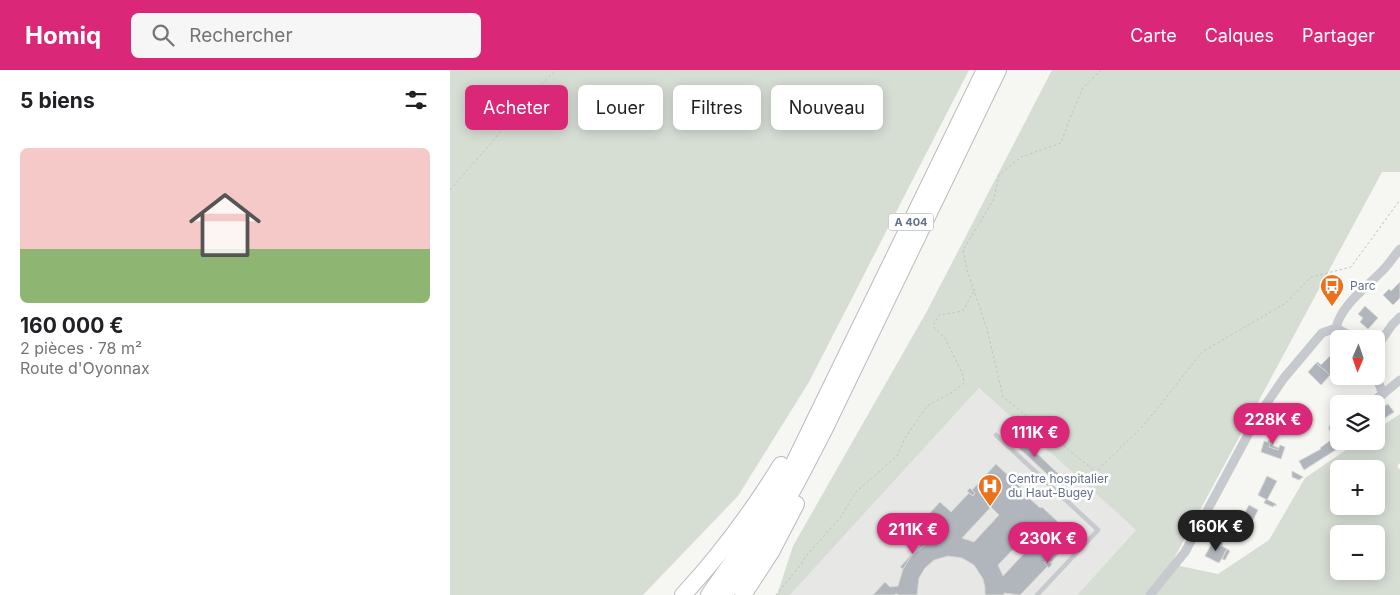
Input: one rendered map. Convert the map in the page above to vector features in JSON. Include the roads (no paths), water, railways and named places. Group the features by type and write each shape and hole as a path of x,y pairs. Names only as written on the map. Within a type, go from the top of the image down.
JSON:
{"highway":[{"name":"A 404","path":"709,595 736,559 793,465 985,70"},
{"name":"A 404","path":"724,595 775,521 797,482 998,70"},
{"path":"744,595 800,496 864,348"},
{"path":"683,595 715,560 754,507 838,374"}],"street":[{"path":"1336,328 1340,315 1384,269 1400,249"},
{"path":"1385,335 1400,317"},
{"path":"1150,595 1185,552 1258,416 1284,378 1322,333 1336,328 1340,330"},
{"path":"1380,385 1384,394 1400,380"}],"lane":[{"path":"996,435 1098,530 1037,595"}],"place":[{"name":"Parc","path":"1332,307"},
{"name":"Centre hospitalier du Haut-Bugey","path":"990,507"}]}
